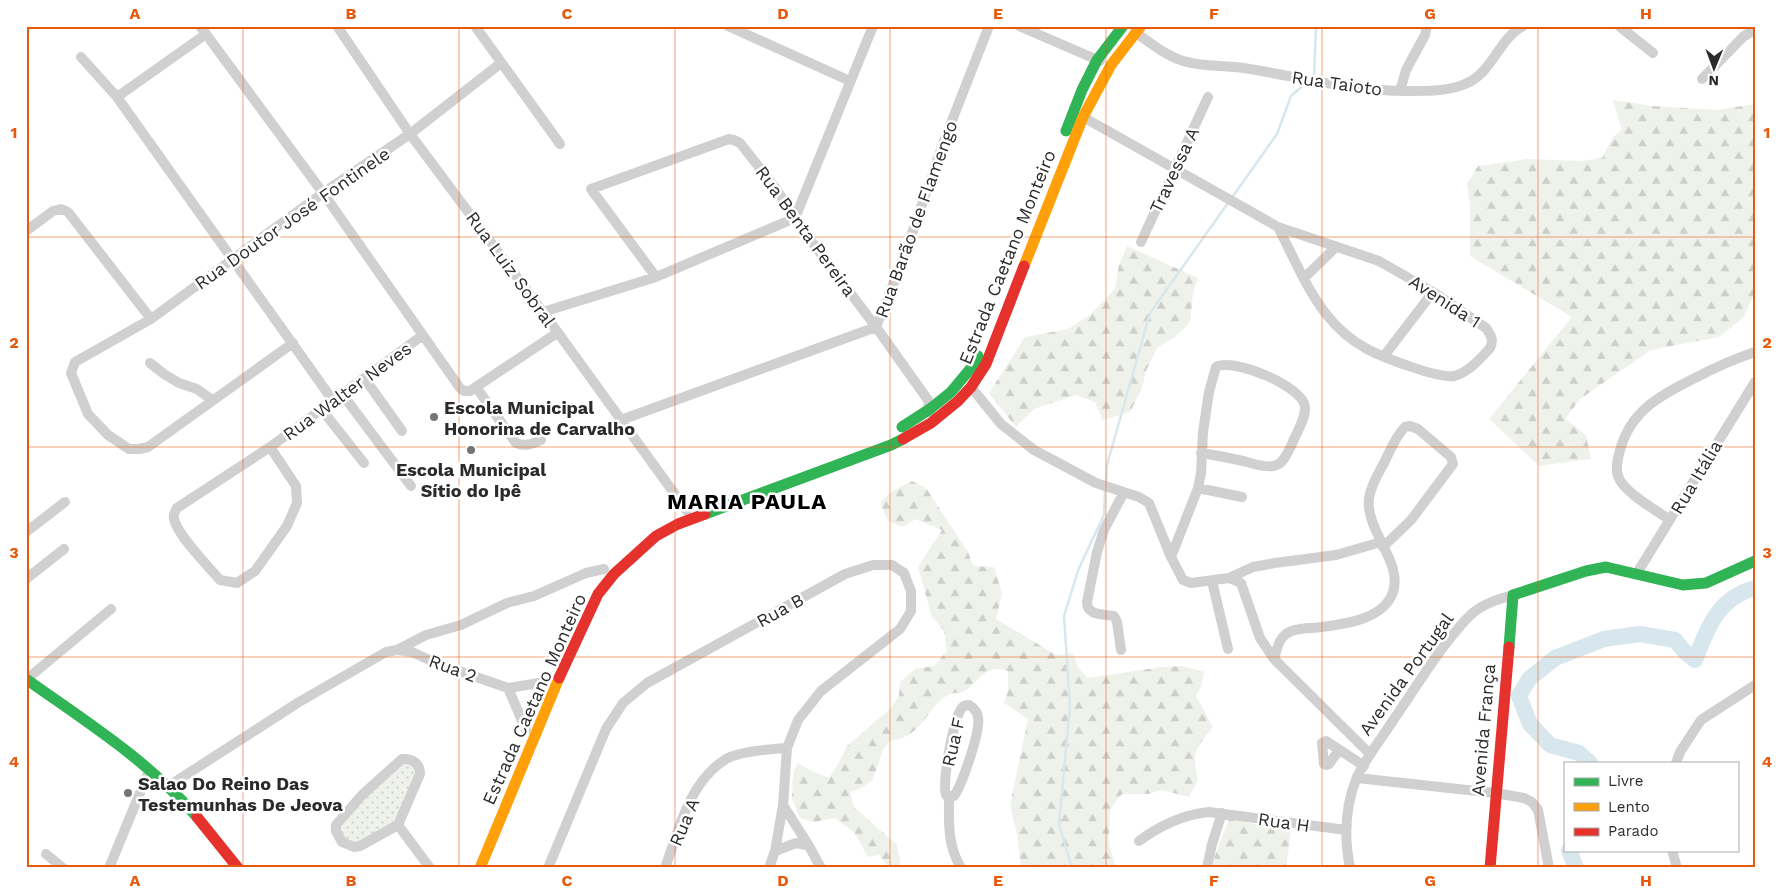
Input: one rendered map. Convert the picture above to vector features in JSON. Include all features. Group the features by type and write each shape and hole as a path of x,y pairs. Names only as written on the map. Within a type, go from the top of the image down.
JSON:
{"main road":[{"name":"Estrada Caetano Monteiro","path":"638,538 664,520 687,510 878,440 914,420 951,392 976,362 1082,90 1097,60 1124,26"},
{"name":"Estrada Caetano Monteiro","path":"480,868 521,766 567,661 598,594 614,574 656,536 678,524 891,446 931,423 958,401 971,387 986,364 1083,117 1110,65 1138,29"},
{"name":"Estrada Caetano Monteiro","path":"571,625 586,596 604,569 617,556"},
{"name":"Avenida Portugal","path":"1513,595 1586,571 1606,567 1683,585 1706,583 1755,561"},
{"name":"Avenida França","path":"1490,868 1513,595"},
{"name":"Estrada Caetano Monteiro","path":"470,868 560,648"},
{"path":"27,679 128,754 167,787 188,806 238,868"}],"street":[{"name":"Rua Luiz Sobral","path":"337,26 410,134 543,312 687,510"},
{"path":"475,26 560,144"},
{"path":"728,26 850,80"},
{"path":"543,312 656,277 795,218 873,26"},
{"name":"Rua Barão de Flamengo","path":"621,420 876,327 902,262 944,141 989,26"},
{"path":"1019,26 1110,65"},
{"path":"1400,91 1406,70 1425,35 1426,26"},
{"name":"Rua Taioto","path":"1138,29 1167,55 1186,62 1242,67 1361,89 1434,91 1465,84 1478,77 1490,66 1514,31 1523,26"},
{"path":"1619,26 1653,53"},
{"path":"117,97 203,30 323,193 460,388 464,391 476,388 558,333"},
{"path":"1702,78 1743,37 1755,30"},
{"path":"81,57 117,97 334,402"},
{"name":"Rua Doutor José Fontinele","path":"212,400 148,447 129,449 108,435 88,414 71,373 75,362 151,319 323,193 410,134 500,63"},
{"name":"Travessa A","path":"1141,242 1208,97"},
{"name":"Avenida 1","path":"1083,117 1278,227 1336,248 1380,261 1433,292 1486,328 1492,337 1490,348 1464,372 1446,377 1368,349 1340,329 1326,314 1304,278 1278,227"},
{"name":"Rua Benta Pereira","path":"656,277 591,189 729,139 740,143 774,186 795,218 928,400 931,423"},
{"path":"26,231 53,211 61,209 68,212 151,319"},
{"path":"1304,278 1336,248"},
{"path":"1384,356 1433,292"},
{"name":"Rua Walter Neves","path":"270,447 296,486 296,502 287,526 255,571 237,583 220,580 184,537 174,519 174,512 177,508 334,402 423,335"},
{"path":"150,363 179,383 197,389 212,400 293,342"},
{"path":"1670,520 1628,490 1618,477 1616,465 1621,446 1631,425 1644,409 1660,396 1721,365 1755,352"},
{"path":"1170,557 1198,488 1201,473 1201,453 1202,432 1216,367 1219,365 1239,367 1261,373 1288,387 1304,401 1304,414 1296,435 1283,460 1276,466 1264,466 1201,453"},
{"path":"365,379 402,430"},
{"name":"Rua Itália","path":"1637,573 1755,382"},
{"path":"971,387 1001,424 1034,450 1096,483 1139,497 1148,503 1170,557 1183,580 1191,583 1229,578 1253,567 1336,555 1382,544 1411,520 1453,464 1451,457 1418,429 1410,426 1405,427 1395,440 1373,484 1369,499 1370,512 1376,532 1382,544 1390,560 1395,579 1393,592 1386,606 1372,615 1346,623 1291,631 1283,636 1274,659"},
{"path":"476,388 516,443 528,445 541,440"},
{"path":"343,395 411,486"},
{"path":"322,410 364,462"},
{"path":"1198,488 1242,497"},
{"path":"1122,650 1117,622 1114,616 1091,612 1087,608 1086,602 1104,530 1124,492"},
{"path":"26,532 65,502"},
{"path":"26,579 64,549"},
{"name":"Rua B","path":"548,868 606,729 623,703 647,683 845,574 873,565 892,565 904,573 911,591 911,611 900,628 821,691 798,720 787,748"},
{"path":"167,787 311,694 386,652 397,650 426,636 471,622 507,603 540,594 586,573 604,569"},
{"path":"1229,578 1241,583 1260,638 1274,659 1370,754"},
{"path":"1212,581 1228,649"},
{"name":"Avenida Portugal","path":"1350,868 1346,830 1350,803 1357,778 1370,754 1437,656 1462,624 1475,612 1495,601 1513,595"},
{"path":"27,679 110,609"},
{"name":"Rua 2","path":"397,650 412,652 436,663 508,688 545,682"},
{"path":"1676,762 1680,752 1701,720 1755,685"},
{"path":"508,688 526,730"},
{"name":"Rua F","path":"949,797 954,796 960,786 978,729 978,718 975,709 969,705 964,706 960,710 954,729 944,780 944,789 949,797 948,834 961,868"},
{"path":"769,868 775,851 783,805 787,748"},
{"name":"Rua A","path":"665,868 686,807 705,778 727,758 758,750 787,748"},
{"path":"1339,750 1364,766"},
{"path":"412,760 418,766 420,774 398,825 360,846 354,847 342,842 336,832 336,825 362,795 398,762 412,760"},
{"path":"109,868 149,771"},
{"path":"1357,778 1495,793 1524,798 1532,802 1538,810 1549,868"},
{"path":"783,805 821,868"},
{"name":"Rua H","path":"1139,841 1154,830 1175,819 1195,813 1209,812 1346,830"},
{"path":"1207,868 1212,844 1222,814"},
{"path":"398,825 430,868"},
{"path":"775,851 796,843 809,846"},
{"path":"1673,852 1677,868"},
{"path":"46,854 63,868"}],"green space":[{"path":"1613,100 1652,106 1717,110 1755,104 1755,292 1744,317 1719,337 1651,350 1580,399 1565,419 1586,435 1591,459 1539,466 1489,419 1572,317 1470,256 1470,207 1467,184 1478,166 1527,159 1582,161 1602,158 1613,137 1622,130"},
{"path":"1127,246 1198,278 1193,293 1190,322 1175,337 1157,348 1146,371 1142,388 1130,412 1103,420 1095,402 1076,395 1034,409 1016,427 989,393 1025,337 1068,329 1090,315 1115,289 1119,265"},
{"path":"912,481 926,488 968,552 973,566 994,567 1002,593 996,619 1056,655 1073,653 1078,667 1087,678 1162,667 1182,666 1204,672 1202,684 1196,696 1213,727 1196,751 1195,762 1198,780 1189,797 1162,790 1148,794 1122,794 1110,809 1109,844 1116,868 1021,868 1017,834 1010,805 1028,719 1004,703 1008,691 1008,671 1000,669 988,671 965,691 950,694 942,699 911,733 890,741 883,750 873,779 865,786 850,793 854,807 896,844 900,868 889,868 879,855 868,857 854,832 834,818 814,822 800,818 792,799 793,773 798,763 829,778 847,746 890,709 899,696 900,682 915,669 934,666 947,651 944,631 932,617 918,567 942,530 915,519 903,527 888,521 880,503 891,492"},
{"path":"404,764 412,766 416,773 393,825 358,842 346,839 342,834 341,827 365,799"},
{"path":"1229,819 1291,831 1286,868 1213,868 1215,856"}],"waterway":[{"path":"1312,77 1314,76 1316,26"},
{"path":"1231,199 1277,134 1291,96 1306,83"},
{"path":"1106,484 1107,465 1150,313 1228,203"},
{"path":"1072,868 1059,824 1070,706 1064,616 1079,568 1104,515 1105,490"},
{"path":"1589,762 1579,753 1550,745 1530,724 1519,696 1529,679 1555,658 1604,639 1640,634 1675,640 1695,660 1710,625 1723,606 1742,593 1755,588"},
{"path":"1570,852 1576,868"}],"traffic: fast":[{"path":"1066,131 1082,90 1097,60 1123,26"},
{"path":"902,427 930,409 951,392 976,362 978,356"},
{"path":"705,514 903,439"},
{"path":"1509,647 1513,595 1586,571 1606,567 1683,585 1706,583 1755,561"},
{"path":"26,679 116,743 158,778 197,817"}],"traffic: slow":[{"path":"1024,266 1083,117 1111,65 1141,26"},
{"path":"480,868 559,678"}],"traffic: jam":[{"path":"903,439 931,423 958,401 971,387 986,364 1024,266"},
{"path":"559,678 598,594 614,574 656,536 678,524 705,514"},
{"path":"1490,868 1509,647"},
{"path":"197,817 238,868"}],"place":[{"name":"Escola Municipal Honorina de Carvalho","path":"434,417"},
{"name":"Escola Municipal Sítio do Ipê","path":"471,450"},
{"name":"Salao Do Reino Das Testemunhas De Jeova","path":"128,793"}],"district":[{"name":"MARIA PAULA","path":"747,501"}]}
